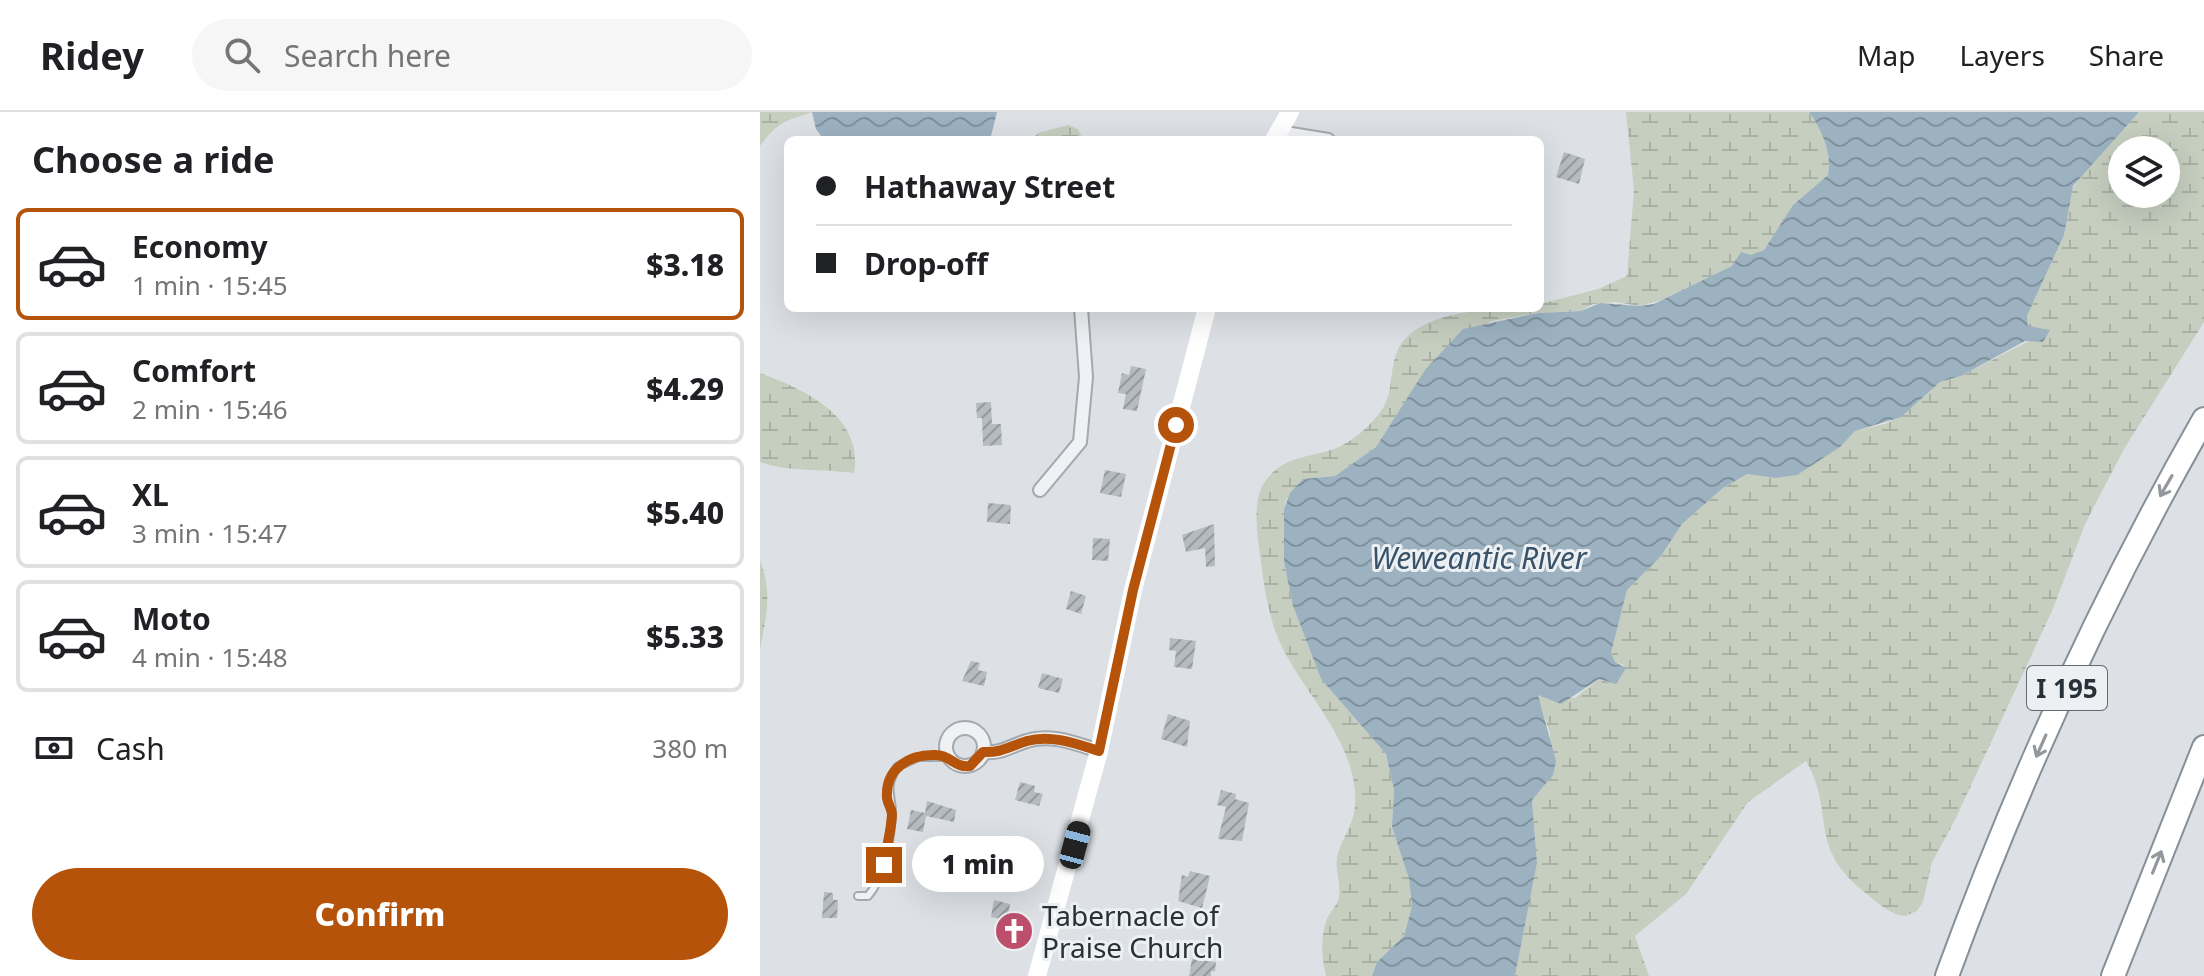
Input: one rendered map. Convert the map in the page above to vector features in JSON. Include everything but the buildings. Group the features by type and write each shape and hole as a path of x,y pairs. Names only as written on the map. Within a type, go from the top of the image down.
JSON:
{"highway":[{"name":"I 195","path":"1947,976 2009,817 2079,662 2152,510 2204,419"},
{"path":"2113,976 2204,747"}],"street":[{"path":"1277,136 1290,112"},
{"path":"1040,490 1080,442 1086,377 1081,312"},
{"path":"1037,976 1099,751 1133,590 1206,312"},
{"path":"983,752 979,734 962,728 947,739 948,757 958,765 970,766 983,752 1005,751 1028,740 1047,738 1099,751"}],"lane":[{"path":"858,896 868,896 884,865 892,811 888,790 897,767 918,757 948,757"}],"green space":[{"path":"760,112 812,112 779,126 760,146"},
{"path":"1626,112 1809,112 1825,142 1829,158 1828,175 1793,205 1764,250 1669,298 1640,306 1616,302 1593,304 1581,311 1538,313 1491,321 1406,400 1376,447 1335,476 1303,479 1286,500 1284,562 1293,606 1321,679 1386,754 1394,790 1392,827 1409,879 1412,906 1404,936 1377,962 1372,976 1326,976 1323,935 1339,895 1337,859 1354,813 1354,784 1335,731 1293,667 1273,624 1258,539 1256,516 1259,493 1266,480 1279,468 1292,460 1340,446 1373,421 1387,400 1397,352 1407,337 1421,327 1471,312 1544,312 1544,303 1598,289 1627,276 1634,190"},
{"path":"2139,112 2204,112 2204,322 2124,449 2085,524 2052,611 1954,822 1932,862 1923,902 1917,911 1905,916 1884,908 1848,877 1836,861 1825,830 1815,780 1806,761 1748,802 1686,894 1635,936 1649,976 1515,976 1537,863 1532,800 1548,781 1550,733 1537,695 1575,698 1599,679 1611,683 1624,665 1615,662 1611,653 1627,590 1661,556 1682,524 1723,488 1747,474 1775,478 1840,447 1855,431 1888,423 1940,382 1961,376 2029,341 2027,316 2064,235 2070,193 2082,174 2108,146 2108,208 2180,208 2180,136 2117,136"},
{"path":"1068,125 1078,129 1081,136 1035,136"},
{"path":"760,373 812,397 841,421 855,453 854,473 784,468 760,462"},
{"path":"760,561 767,594 760,649"}],"water":[{"path":"812,112 997,112 991,136 821,136"},
{"name":"Weweantic River","path":"1809,112 2139,112 2118,136 2108,136 2108,147 2073,186 2064,235 2027,316 2028,326 2050,330 2043,342 2025,341 1961,376 1940,382 1901,417 1855,431 1840,447 1797,475 1775,478 1747,474 1723,488 1682,524 1661,556 1627,590 1611,653 1615,662 1626,668 1616,684 1599,679 1561,704 1538,695 1556,761 1553,775 1532,800 1537,863 1515,976 1372,976 1377,962 1404,936 1412,906 1409,879 1392,827 1394,790 1386,754 1321,679 1293,606 1284,562 1284,509 1290,493 1303,479 1335,476 1376,447 1425,370 1463,329 1538,313 1581,311 1600,303 1654,304 1732,266 1741,252 1751,255 1764,250 1793,205 1828,175 1829,158"}],"place":[{"name":"Tabernacle of Praise Church","path":"1014,931"}],"route":[{"path":"884,865 892,811 887,796 890,781 897,767 909,759 938,755 964,767 976,763 983,752 996,753 1028,740 1047,738 1099,751 1133,590 1176,425"}]}
